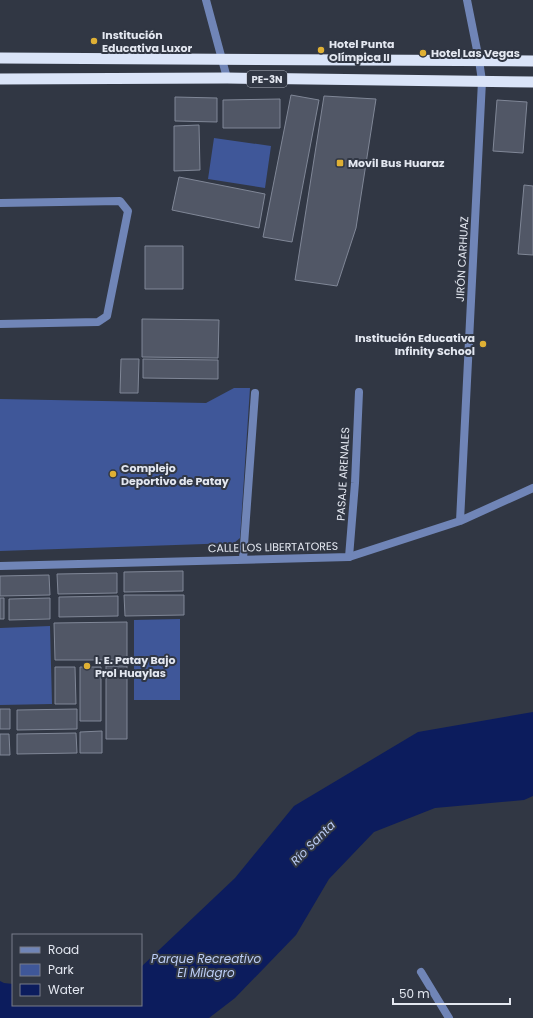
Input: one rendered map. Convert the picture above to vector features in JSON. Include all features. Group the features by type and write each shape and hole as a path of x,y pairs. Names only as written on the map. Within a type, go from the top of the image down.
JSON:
{"highway":[{"name":"PE-3N","path":"0,58 533,61"},
{"name":"PE-3N","path":"0,79 227,78 533,82"}],"street":[{"path":"206,0 227,78"},
{"name":"JIRÓN CARHUAZ","path":"460,521 482,81 467,0"},
{"path":"0,203 120,201 128,211 107,316 98,322 0,324"},
{"name":"PASAJE ARENALES","path":"349,557 355,483 359,392"},
{"path":"243,559 255,393"},
{"name":"CALLE LOS LIBERTATORES","path":"0,566 349,557 460,521 533,488"},
{"path":"421,972 449,1018"}],"green space":[{"path":"214,138 271,146 265,188 208,179"},
{"path":"234,388 250,388 240,538 234,543 0,551 0,399 206,403"},
{"path":"180,619 180,700 134,700 134,620"},
{"path":"50,626 52,704 0,705 0,628"}],"water":[{"name":"Parque Recreativo El Milagro","path":"533,712 533,796 524,800 435,808 374,832 329,879 296,935 235,998 209,1018 0,1018 0,981 12,984 12,1006 142,1006 142,966 235,878 294,806 418,732"}],"building":[{"path":"291,95 319,100 292,242 263,237"},
{"name":"Movil Bus Huaraz","path":"324,96 376,99 356,228 337,286 295,280"},
{"path":"175,97 217,98 217,122 175,121"},
{"path":"280,99 280,128 223,128 223,100"},
{"path":"497,100 527,102 523,153 493,151"},
{"path":"199,125 200,170 174,171 174,126"},
{"path":"179,177 265,194 259,228 172,210"},
{"path":"524,185 533,186 533,255 518,254"},
{"path":"145,246 183,246 183,289 145,289"},
{"path":"142,319 219,320 218,358 142,357"},
{"path":"121,359 139,359 138,393 120,393"},
{"path":"143,359 218,360 218,379 143,378"},
{"path":"183,571 183,591 124,592 124,572"},
{"path":"117,573 117,593 58,594 57,574"},
{"path":"49,575 50,595 0,596 0,576"},
{"path":"124,595 184,595 184,615 125,616"},
{"path":"118,596 118,616 59,617 59,597"},
{"path":"0,598 4,598 4,619 0,619"},
{"path":"50,598 50,619 9,620 9,599"},
{"path":"127,622 127,660 55,660 54,623"},
{"path":"106,666 127,666 127,739 106,739"},
{"path":"55,667 75,667 76,704 55,704"},
{"path":"80,667 101,667 101,721 80,721"},
{"path":"0,709 10,709 10,729 0,729"},
{"path":"77,709 77,729 17,730 17,710"},
{"path":"102,731 102,753 80,753 80,732"},
{"path":"76,733 77,753 17,754 17,734"},
{"path":"0,734 9,734 10,755 0,755"}],"place":[{"name":"Institución Educativa Luxor","path":"94,41"},
{"name":"Hotel Punta Olímpica II","path":"321,50"},
{"name":"Hotel Las Vegas","path":"423,53"},
{"name":"Movil Bus Huaraz","path":"340,163"},
{"name":"Institución Educativa Infinity School","path":"483,344"},
{"name":"Complejo Deportivo de Patay","path":"113,474"},
{"name":"I. E. Patay Bajo Prol Huaylas","path":"87,666"}],"water label":[{"name":"Río Santa","path":"313,843"}]}
